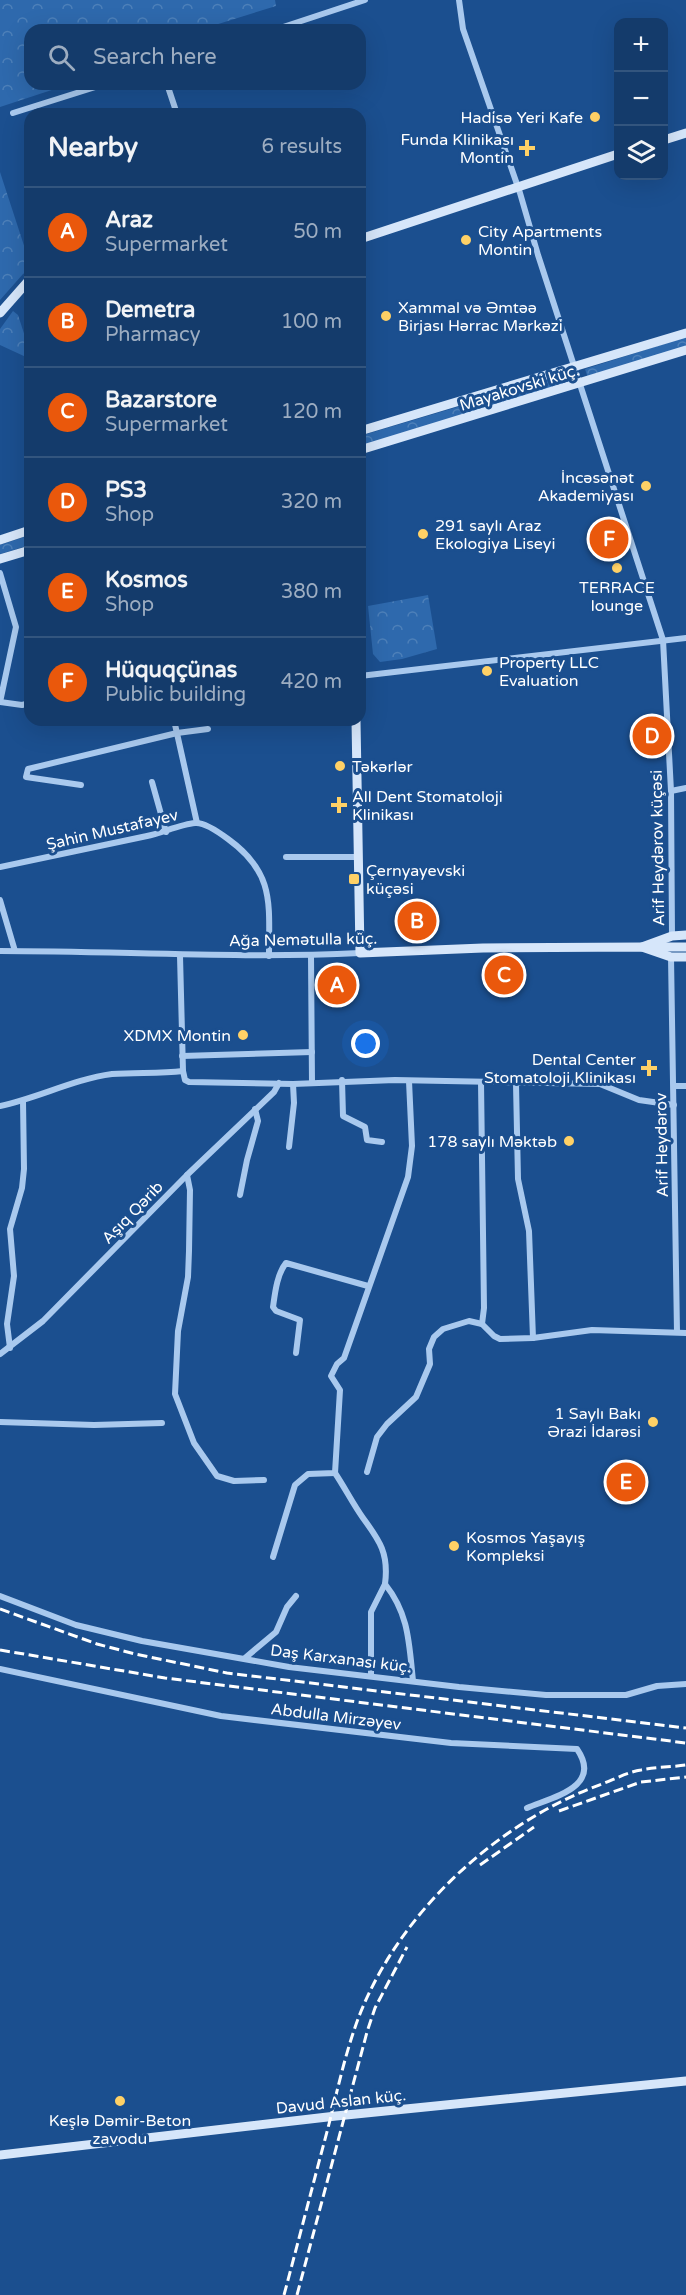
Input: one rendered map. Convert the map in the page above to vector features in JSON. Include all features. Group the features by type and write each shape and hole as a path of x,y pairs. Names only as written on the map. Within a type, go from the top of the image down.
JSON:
{"street":[{"path":"292,24 365,0"},
{"name":"Arif Heydərov küçəsi","path":"459,0 463,29 518,188 663,640 671,791 672,936"},
{"path":"29,108 86,90"},
{"path":"169,90 175,108"},
{"path":"13,113 24,110"},
{"path":"668,138 686,133"},
{"path":"366,237 614,155"},
{"path":"0,313 24,286"},
{"name":"Mayakovski küç.","path":"366,429 686,333"},
{"name":"Mayakovski küç.","path":"366,448 686,350"},
{"path":"0,540 24,532"},
{"path":"0,560 24,552"},
{"path":"0,573 16,627 0,702 24,704"},
{"path":"366,675 686,638"},
{"path":"175,726 197,823"},
{"path":"356,726 360,953"},
{"path":"81,785 26,777 26,772 28,769 177,733 208,729"},
{"path":"152,782 166,832"},
{"path":"671,791 686,788"},
{"name":"Şahin Mustafayev","path":"0,867 166,832 197,823 218,832 236,844 260,872 267,891 269,956"},
{"path":"286,857 359,857"},
{"path":"0,900 15,951"},
{"name":"Ağa Nemətulla küç.","path":"642,947 672,936 686,935"},
{"path":"642,947 686,947"},
{"name":"Ağa Nemətulla küç.","path":"0,951 180,956 311,956 483,948 642,947 671,957 686,957"},
{"path":"180,956 183,1071 185,1080 193,1083 293,1084 342,1080 600,1084 639,1100 674,1105"},
{"path":"311,956 312,1082"},
{"name":"Arif Heydərov","path":"671,957 677,1332"},
{"path":"182,1056 312,1052"},
{"path":"0,1106 112,1074 183,1071"},
{"path":"342,1080 343,1116 364,1127 367,1140 382,1142"},
{"path":"370,1676 371,1612 385,1584 387,1569 384,1551 376,1534 364,1520 335,1473 340,1390 331,1376 337,1364 345,1358 368,1286 408,1177 412,1146 409,1081"},
{"path":"481,1082 483,1324"},
{"name":"Aşıq Qərib","path":"0,1354 43,1321 274,1092 279,1083"},
{"path":"289,1147 294,1103 293,1084"},
{"path":"516,1084 518,1179 529,1231 533,1338"},
{"path":"674,1086 686,1086"},
{"path":"10,1348 7,1324 14,1276 10,1229 22,1188 23,1101"},
{"path":"240,1195 258,1121 255,1109"},
{"path":"188,1175 190,1190 188,1277 178,1331 175,1394 195,1443 217,1476 234,1481 264,1480"},
{"path":"296,1353 300,1320 276,1311 273,1307 277,1286 286,1263 368,1286"},
{"path":"367,1472 377,1437 387,1424 416,1397 430,1364 429,1349 434,1337 443,1329 469,1321 483,1324 500,1339 533,1338 592,1330 686,1333"},
{"path":"0,1422 94,1425 162,1423"},
{"path":"273,1557 295,1485 308,1474 335,1473"},
{"path":"385,1584 396,1598 406,1624 413,1681"},
{"name":"Daş Karxanası küç.","path":"0,1596 38,1612 87,1628 142,1641 289,1667 459,1687 553,1695 626,1695 657,1686 686,1684"},
{"path":"245,1658 276,1632 287,1607 296,1596"},
{"name":"Abdulla Mirzəyev","path":"0,1669 220,1716 451,1743 577,1749 583,1758 585,1768 583,1779 575,1787 527,1808"},
{"name":"Davud Aslan küç.","path":"0,2155 336,2116 686,2081"}],"green space":[{"path":"0,0 275,0 276,6 218,24 24,24 24,90 52,90 0,107"},
{"path":"0,172 24,246 24,273 0,300"},
{"path":"13,311 18,315 24,334 24,356 0,345 0,329"},
{"path":"686,337 686,346 588,378 585,369"},
{"path":"571,373 573,382 366,444 366,434"},
{"path":"24,537 24,547 0,554 0,545"},
{"path":"428,595 437,649 402,659 380,662 373,654 368,606"}],"railway":[{"path":"0,1609 97,1644 227,1673 686,1728"},
{"path":"0,1650 165,1678 686,1743"},
{"path":"284,2295 353,2032 376,1980 398,1943 425,1908 456,1876 489,1847 525,1822 563,1801 626,1774 646,1769 686,1765"},
{"path":"559,1811 641,1782 686,1777"},
{"path":"480,1865 534,1827"},
{"path":"297,2295 367,2032 375,2008 407,1947"}],"place":[{"name":"Hadisə Yeri Kafe","path":"595,117"},
{"name":"Funda Klinikası Montin","path":"527,148"},
{"name":"City Apartments Montin","path":"466,240"},
{"name":"Xammal və Əmtəə Birjası Hərrac Mərkəzi","path":"386,316"},
{"name":"İncəsənət Akademiyası","path":"646,486"},
{"name":"291 saylı Araz Ekologiya Liseyi","path":"423,534"},
{"name":"Hüquqçünas","path":"609,539"},
{"name":"TERRACE lounge","path":"617,568"},
{"name":"Property LLC Evaluation","path":"487,671"},
{"name":"PS3","path":"652,736"},
{"name":"Təkərlər","path":"340,766"},
{"name":"All Dent Stomatoloji Klinikası","path":"339,805"},
{"name":"Çernyayevski küçəsi","path":"354,879"},
{"name":"Demetra","path":"417,921"},
{"name":"Bazarstore","path":"504,975"},
{"name":"Araz","path":"337,985"},
{"name":"XDMX Montin","path":"243,1035"},
{"name":"Dental Center Stomatoloji Klinikası","path":"649,1068"},
{"name":"178 saylı Məktəb","path":"569,1141"},
{"name":"1 Saylı Bakı Ərazi İdarəsi","path":"653,1422"},
{"name":"Kosmos","path":"626,1482"},
{"name":"Kosmos Yaşayış Kompleksi","path":"454,1546"},
{"name":"Keşlə Dəmir-Beton zavodu","path":"120,2101"}]}
